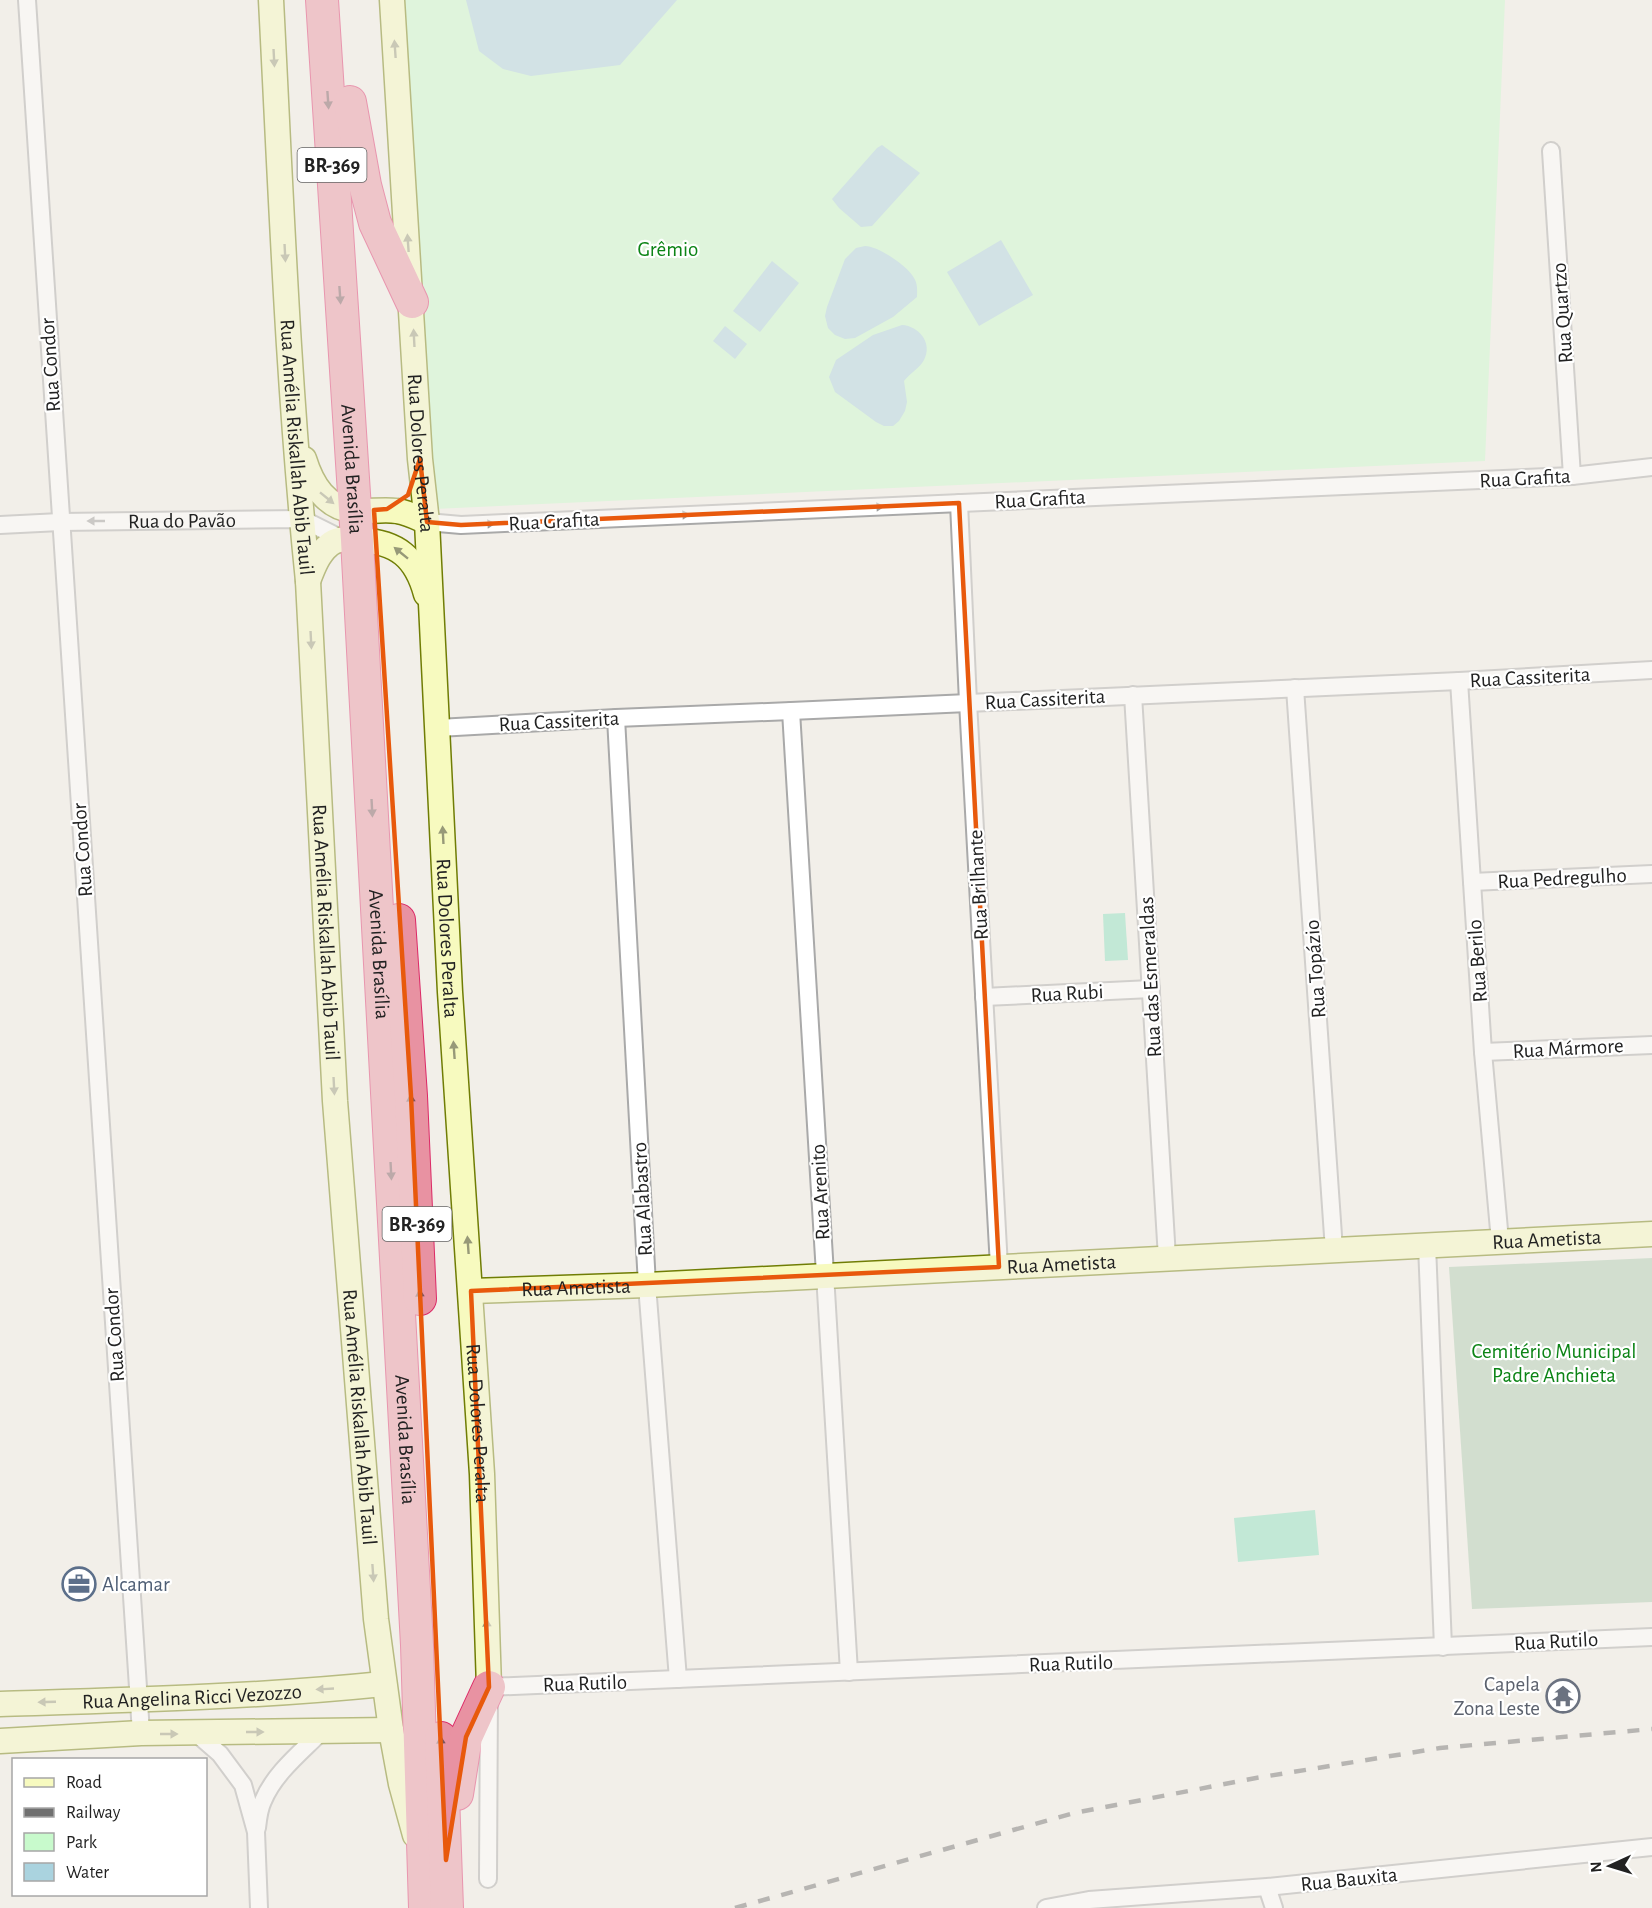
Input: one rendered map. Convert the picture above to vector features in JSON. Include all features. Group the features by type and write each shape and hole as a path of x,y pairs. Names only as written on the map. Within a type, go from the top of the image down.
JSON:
{"highway":[{"name":"Avenida Brasília","path":"322,0 411,1096 434,1861 424,1908"},
{"name":"Avenida Brasília","path":"344,0 350,102 365,525"},
{"path":"350,102 365,185 375,223 412,302"},
{"path":"434,1861 466,1737 489,1687"},
{"name":"Avenida Brasília","path":"434,1861 447,1908"}],"main road":[{"name":"Rua Amélia Riskallah Abib Tauil","path":"271,0 288,328 308,581 335,1101 376,1619 384,1684 401,1784 434,1861"},
{"name":"Rua Dolores Peralta","path":"392,0 420,459 428,522 450,992 482,1474 489,1687"},
{"path":"296,433 308,471 317,490 328,501 340,507 407,556 422,580 431,616"},
{"path":"308,581 314,564 327,546 400,503 408,495 413,487 420,459"},
{"path":"365,525 400,511 428,522"},
{"name":"Rua Ametista","path":"471,1291 647,1285 1652,1233"},
{"name":"Rua Angelina Ricci Vezozzo","path":"0,1704 333,1689 384,1684"},
{"name":"Rua Angelina Ricci Vezozzo","path":"0,1741 141,1733 320,1733 391,1730"}],"street":[{"name":"Rua Condor","path":"27,0 141,1733"},
{"name":"Rua Quartzo","path":"1551,151 1572,476"},
{"name":"Rua Grafita","path":"428,522 461,525 1572,476 1652,467"},
{"name":"Rua Brilhante","path":"959,503 999,1267"},
{"name":"Rua do Pavão","path":"0,525 60,522 302,519 365,525"},
{"name":"Rua Cassiterita","path":"438,728 1652,670"},
{"name":"Rua Berilo","path":"1459,681 1483,1052 1500,1241"},
{"name":"Rua Topázio","path":"1295,688 1334,1250"},
{"name":"Rua das Esmeraldas","path":"1133,695 1167,1258"},
{"name":"Rua Arenito","path":"791,711 849,1672"},
{"name":"Rua Alabastro","path":"616,718 647,1285 678,1679"},
{"name":"Rua Pedregulho","path":"1472,882 1652,874"},
{"name":"Rua Rubi","path":"984,997 1151,989"},
{"name":"Rua Mármore","path":"1483,1052 1652,1045"},
{"path":"1427,1245 1443,1647"},
{"name":"Rua Rutilo","path":"489,1687 1443,1647 1652,1636"},
{"name":"Rua Dolores Peralta","path":"488,1879 489,1687"},
{"path":"256,1832 262,1802 271,1787 320,1733"},
{"path":"196,1734 220,1754 243,1785 256,1832 259,1908"},
{"name":"Rua Bauxita","path":"1046,1908 1089,1900 1267,1887 1652,1847"},
{"path":"1267,1887 1274,1908"}],"highlighted area":[{"path":"420,459 427,522 461,525 959,503 999,1267 471,1291 489,1687 466,1737 446,1860 411,1096 374,510 387,509 408,495"}],"green space":[{"name":"Grêmio","path":"399,0 1505,0 1485,461 434,509"},
{"path":"1125,913 1128,960 1105,961 1103,914"},
{"name":"Cemitério Municipal Padre Anchieta","path":"1652,1258 1652,1602 1472,1609 1449,1267"},
{"path":"1315,1510 1319,1555 1238,1562 1234,1518"}],"water":[{"path":"466,0 677,0 620,65 531,76 503,69 479,51"},
{"path":"882,145 920,173 872,226 861,227 832,199"},
{"path":"1001,240 1033,295 979,326 947,272"},
{"path":"865,246 885,253 906,268 915,280 917,297 893,317 855,338 845,339 835,335 828,328 825,316 845,259 856,248"},
{"path":"772,261 799,283 760,332 733,311"},
{"path":"902,325 914,328 923,336 927,348 926,354 922,363 904,381 907,402 905,411 893,426 884,426 835,392 829,377 836,360 873,335"},
{"path":"725,326 747,344 735,359 713,341"}],"railway":[{"path":"735,1908 1074,1813 1256,1778 1440,1748 1652,1729"}],"place":[{"name":"Alcamar","path":"79,1584"},
{"name":"Capela Zona Leste","path":"1563,1696"}]}
